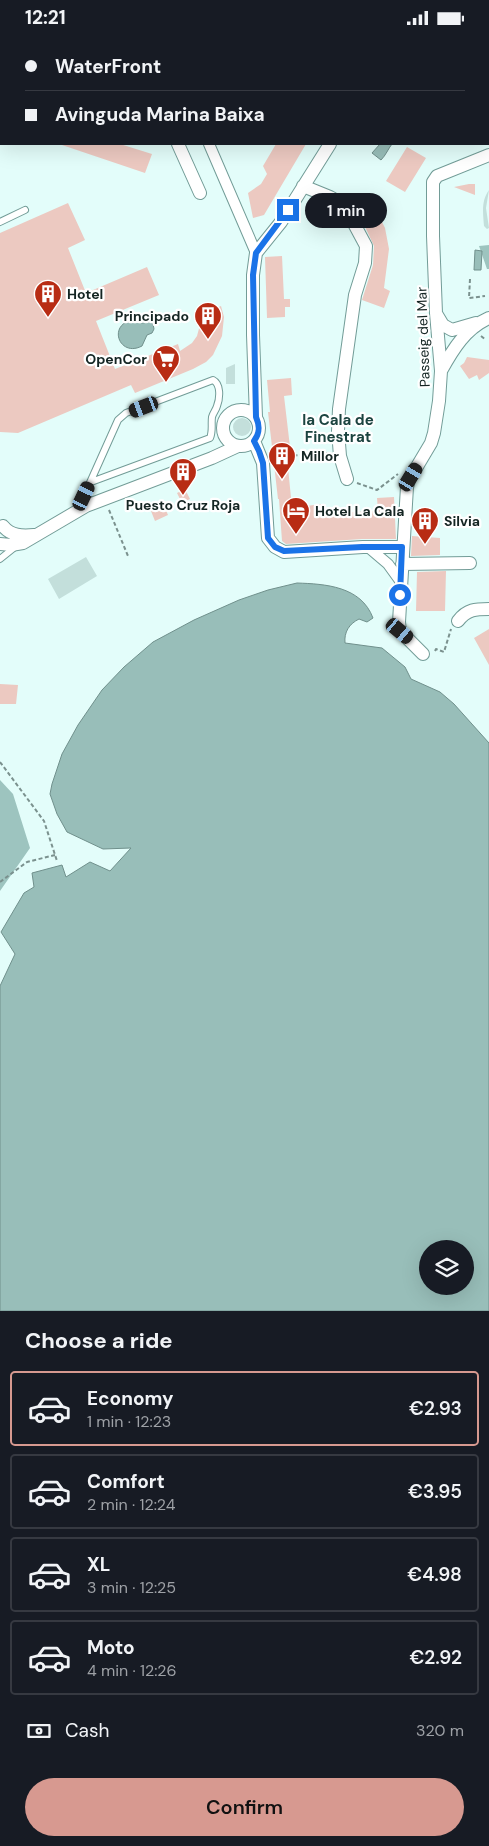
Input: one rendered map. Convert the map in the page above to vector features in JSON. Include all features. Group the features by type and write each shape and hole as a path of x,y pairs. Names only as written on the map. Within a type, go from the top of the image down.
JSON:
{"street":[{"path":"178,145 200,193"},
{"path":"0,542 26,538 104,498 212,458 238,446 249,444 254,441 259,432 256,417 253,275 256,253 209,145"},
{"path":"256,253 281,222 329,145"},
{"name":"Passeig del Mar","path":"423,654 400,631 401,582 402,547 408,487 411,477 431,443 434,433 441,371 436,313 433,236 434,182 438,176 489,155"},
{"path":"303,187 330,197 344,205 366,246 365,263 355,295 339,409 338,431 340,452 347,479"},
{"path":"436,313 443,325 452,330 484,320"},
{"path":"441,371 454,349 466,334 484,320"},
{"path":"212,458 220,449 224,435 224,419 232,411 246,407 255,389"},
{"path":"246,407 256,417"},
{"path":"224,435 238,446"},
{"path":"254,441 261,458 268,538 275,547 284,551 402,547"},
{"path":"1,522 7,531 26,538"},
{"path":"0,542 3,535 1,522"},
{"path":"368,547 388,564 401,582"},
{"path":"402,564 470,563"},
{"path":"458,621 462,615 474,609 489,609"}],"lane":[{"path":"0,222 25,210"},
{"path":"86,506 84,496 118,420 126,413 213,380 216,381 219,401 212,416 212,434 210,437 91,482"},
{"path":"0,559 26,538"}],"path":[{"path":"470,279 469,298 485,296"},
{"path":"261,458 340,452"},
{"path":"347,479 366,488 377,490 401,472 411,477"},
{"path":"104,498 128,556"},
{"path":"423,654 429,659 436,649 444,652 452,627 458,621"},
{"path":"0,762 44,821 57,861"},
{"path":"0,882 27,862 55,855"}],"shaded area":[{"path":"379,145 391,145 381,160 372,153"},
{"path":"489,190 486,208 489,228 487,229 484,226 483,207"},
{"path":"489,245 489,269 487,269 479,246"},
{"path":"475,250 482,251 481,270 474,270"},
{"path":"133,320 142,323 150,322 153,324 154,329 152,333 147,335 142,346 127,348 119,339 118,333 120,327"},
{"path":"235,364 235,384 226,384 226,368"},
{"path":"238,418 246,418 251,423 249,434 238,436 233,431 233,423"},
{"path":"86,557 97,576 59,599 48,579"},
{"path":"297,583 330,586 351,593 360,599 373,618 367,622 359,619 352,623 346,632 345,643 382,648 405,667 411,679 440,692 454,704 489,743 489,1311 0,1311 0,986 15,954 1,932 24,893 34,887 32,873 62,865 66,877 90,862 110,871 131,848 103,849 67,832 57,814 50,794 62,754 78,725 102,690 124,667 153,642 194,620 239,600"},
{"path":"0,780 13,794 30,848 0,891"}],"building":[{"path":"62,145 123,145 152,154 145,173"},
{"path":"275,145 305,145 264,215 253,218 248,193 261,184 267,174 263,166"},
{"path":"407,147 426,158 405,192 386,181"},
{"path":"475,184 475,195 454,187"},
{"name":"Hotel","path":"68,203 85,240 68,248 86,293 147,267 159,295 96,321 115,369 178,344 180,351 192,343 197,336 201,321 199,315 221,306 224,317 222,336 213,355 206,362 193,369 135,393 131,385 18,433 0,432 0,233"},
{"path":"375,208 385,228 389,249 384,288 390,291 384,308 362,300 373,265 374,246 360,216"},
{"path":"282,256 284,299 290,299 290,307 285,307 285,317 267,318 265,257"},
{"path":"467,357 489,360 489,373 479,380 477,375 469,379 460,366"},
{"path":"291,378 292,395 284,396 290,447 286,447 292,508 321,504 322,513 378,511 377,498 394,497 396,539 362,539 286,544 282,541 279,499 268,412 270,412 267,380"},
{"name":"Puesto Cruz Roja","path":"185,489 190,499 182,503 177,493"},
{"path":"162,501 168,515 155,521 149,506"},
{"name":"Silvia","path":"412,536 440,538 440,555 411,556"},
{"path":"446,571 445,611 416,611 417,572"},
{"path":"489,629 489,665 474,638"},
{"path":"0,684 18,685 16,704 0,704"}],"place":[{"name":"Hotel","path":"48,318"},
{"name":"Principado","path":"208,340"},
{"name":"OpenCor","path":"166,383"},
{"name":"Millor","path":"282,480"},
{"name":"Puesto Cruz Roja","path":"183,496"},
{"name":"Hotel La Cala","path":"296,535"},
{"name":"Silvia","path":"425,545"}],"district":[{"name":"la Cala de Finestrat","path":"338,428"}],"route":[{"path":"288,210 281,222 256,253 253,275 256,417 259,427 259,432 254,441 263,463 268,538 275,547 284,551 402,547 400,595"}]}
